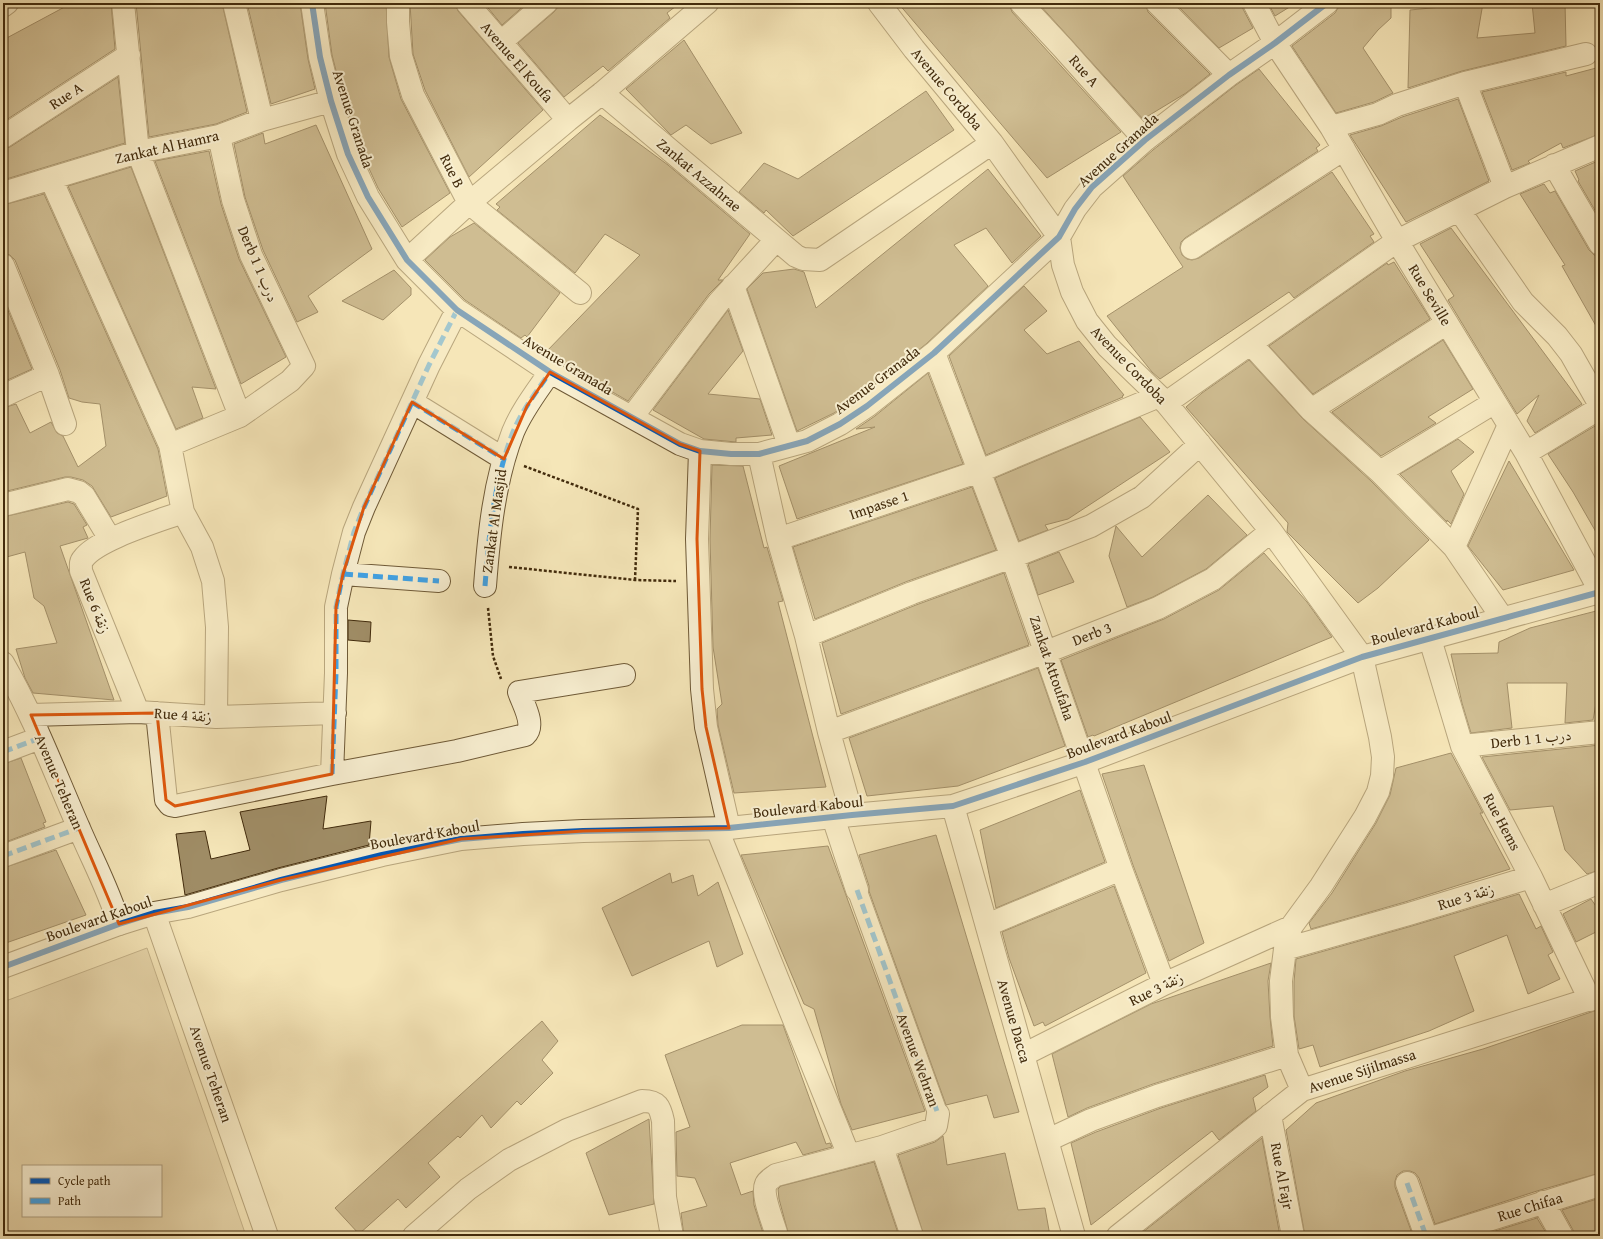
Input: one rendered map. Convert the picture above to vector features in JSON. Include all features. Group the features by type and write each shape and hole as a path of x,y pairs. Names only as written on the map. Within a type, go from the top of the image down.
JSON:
{"street":[{"path":"3,6 7,3"},
{"path":"123,3 138,152 240,416 170,445"},
{"path":"234,3 262,120"},
{"name":"Avenue Granada","path":"312,3 320,57 331,102 348,154 368,197 407,260 456,310 550,372 680,444 700,452 731,454 759,454 807,441 840,424 868,406 934,353 1059,237 1075,209 1092,187 1145,140 1228,75 1327,3"},
{"name":"Rue B","path":"398,3 401,56 413,95 468,203 580,293"},
{"name":"Avenue El Koufa","path":"467,3 568,120"},
{"path":"501,42 546,3"},
{"path":"407,260 468,203 602,93 707,3"},
{"name":"Avenue Cordoba","path":"879,3 914,49 992,142 1059,237 1063,265 1072,292 1087,321 1107,346 1162,400 1200,444 1271,531 1362,657"},
{"name":"Rue A","path":"1021,3 1145,140"},
{"path":"1157,3 1228,75"},
{"name":"Rue Seville","path":"1254,3 1275,42 1331,127 1397,241 1526,453 1600,591"},
{"path":"1331,127 1378,114 1397,105 1465,83 1586,54"},
{"name":"Rue A","path":"3,137 129,55"},
{"path":"1465,83 1505,187"},
{"name":"Zankat Azzahrae","path":"602,93 776,240 796,256 803,259 820,260 992,142"},
{"name":"Zankat Al Hamra","path":"3,193 138,152 219,136 262,120 331,102"},
{"name":"Derb 1 درب 1","path":"219,136 233,200 251,255 304,366 290,381 240,416"},
{"name":"Impasse 1","path":"778,539 980,471 1162,400 1251,344 1397,241 1505,187 1600,146"},
{"path":"1192,248 1344,149"},
{"path":"1554,165 1600,244"},
{"path":"51,179 170,445 183,512 202,547 213,581 217,627 216,717"},
{"path":"1459,210 1516,293 1557,336 1571,354 1600,407 1526,453"},
{"path":"632,417 695,332 733,286 776,240"},
{"path":"3,265 7,288 48,375 65,424"},
{"path":"733,286 789,445"},
{"path":"456,310 412,402 354,532 336,608 335,713 332,774 457,751 525,735 528,732 530,724 519,692 624,675"},
{"path":"1311,410 1447,323"},
{"path":"1251,344 1311,410 1380,472 1454,547 1503,619"},
{"name":"Zankat Attoufaha","path":"934,353 1012,557 1121,869 1164,984"},
{"name":"Zankat Al Masjid","path":"486,575 494,504 504,459 514,431 527,406 550,372"},
{"path":"3,396 48,375"},
{"path":"412,402 504,459"},
{"path":"1380,472 1495,402"},
{"path":"1454,547 1509,425"},
{"path":"806,636 912,593 1012,557 1091,526 1142,497 1200,444"},
{"path":"700,452 697,539 702,689 706,727 723,829 849,1156"},
{"name":"Avenue Wehran","path":"759,454 778,539 806,636 829,732 857,890 938,1114 936,1126 931,1130 882,1147 776,1175 769,1180 766,1184 765,1195 777,1236"},
{"path":"3,505 68,489 74,490 84,496 110,539"},
{"name":"Rue 6 زنقة","path":"183,512 110,539 83,559 81,564 81,571 148,712 166,800 170,805 176,806 332,774"},
{"name":"Derb 3","path":"829,732 1046,652 1158,608 1213,579 1271,531"},
{"path":"343,574 439,581"},
{"name":"Boulevard Kaboul","path":"3,967 119,924 154,913 188,907 281,880 382,855 461,839 584,831 723,829 953,806 1084,762 1362,657 1600,591"},
{"name":"Rue Hems","path":"1430,639 1462,746 1531,876 1544,905 1595,998"},
{"path":"1302,1090 1287,1055 1282,1017 1282,981 1285,949 1291,927 1321,886 1365,817 1378,792 1382,776 1383,757 1362,657"},
{"name":"Avenue Teheran","path":"5,670 31,715 78,828 114,905 119,924"},
{"name":"Rue 4 زنقة","path":"31,715 148,712 216,717 335,713"},
{"name":"Derb 1 درب 1","path":"1462,746 1600,732"},
{"path":"3,752 40,738"},
{"name":"Avenue Dacca","path":"953,806 1074,1236"},
{"path":"3,856 78,828"},
{"path":"987,925 1121,869"},
{"name":"Rue 3 زنقة","path":"1285,949 1410,914 1531,876"},
{"path":"1544,905 1600,882"},
{"name":"Avenue Teheran","path":"154,913 267,1236"},
{"name":"Rue 3 زنقة","path":"1023,1055 1164,984 1291,927"},
{"name":"Avenue Sijilmassa","path":"1118,1236 1302,1090 1595,998"},
{"path":"1048,1140 1091,1120 1157,1096 1287,1055"},
{"path":"414,1236 468,1189 509,1160 567,1130 642,1101 650,1101 656,1104 661,1112 663,1121 665,1197 672,1236"},
{"name":"Rue Al Fajr","path":"1270,1115 1294,1236"},
{"path":"882,1147 912,1236"},
{"path":"1407,1183 1426,1236"},
{"name":"Rue Chifaa","path":"1437,1236 1600,1185"},
{"path":"1544,1202 1562,1236"}],"path":[{"path":"504,459 638,509 635,580"},
{"path":"486,575 698,581"}],"highlighted area":[{"path":"550,372 680,444 700,451 697,539 702,689 706,727 729,828 583,831 461,839 281,880 119,924 31,715 157,713 166,800 175,806 332,774 336,607 343,574 364,507 412,402 504,459 527,406"}],"shaded area":[{"path":"147,948 246,1236 3,1236 3,1002"}],"building":[{"path":"72,3 111,3 115,49 3,122 3,40"},
{"path":"136,3 222,3 247,112 216,124 149,137"},
{"path":"247,3 300,3 308,59 315,89 271,104"},
{"path":"325,3 386,3 389,57 401,99 450,193 402,227 378,188 360,149 343,98 332,55"},
{"path":"410,3 455,3 458,11 543,110 469,177 425,90 413,54"},
{"path":"484,3 527,3 502,25"},
{"path":"558,3 680,3 667,13 670,18 608,71 603,66 564,97 518,43 554,12 558,7"},
{"path":"898,3 1009,3 1012,12 1121,132 1047,178"},
{"path":"1038,3 1145,3 1148,12 1210,74 1186,93 1143,119"},
{"path":"1175,3 1242,3 1243,9 1253,28 1219,48"},
{"path":"1268,3 1296,3 1275,16"},
{"path":"1339,3 1391,3 1391,18 1378,30 1363,48 1393,93 1374,102 1336,113 1292,46 1335,13"},
{"path":"1483,3 1477,38 1535,33 1532,3 1565,3 1566,46 1462,71 1408,88 1410,10"},
{"path":"684,40 742,133 711,144 686,125 671,135 626,89"},
{"path":"1600,67 1600,134 1563,148 1561,143 1528,161 1530,163 1512,170 1482,92 1566,72 1566,76"},
{"path":"1259,69 1320,145 1316,148 1318,151 1185,238 1181,242 1180,248 1182,255 1187,259 1192,260 1199,258 1332,172 1374,234 1370,236 1374,242 1294,298 1289,292 1160,379 1152,372 1107,316 1183,267 1123,176 1153,150 1236,85"},
{"path":"118,77 125,143 3,180 3,149 10,147"},
{"path":"926,91 954,130 793,236 766,210 764,213 739,192 764,163 798,179"},
{"path":"1458,99 1489,181 1406,222 1350,135 1381,126 1402,117"},
{"path":"600,115 668,165 750,234 718,280 723,280 709,294 628,401 545,353 640,255 605,234 575,273 497,210 500,207 496,204"},
{"path":"316,125 372,249 308,296 318,312 297,322 263,250 245,197 234,144 263,133 265,144"},
{"path":"209,151 221,204 239,259 286,357 241,384 155,161"},
{"path":"1600,160 1600,219 1578,181 1579,180 1575,171"},
{"path":"131,167 216,389 192,387 203,418 176,429 68,186"},
{"path":"988,169 1041,236 1012,263 986,228 954,245 988,286 926,344 860,396 834,413 797,431 747,289 763,273 794,269 804,272 816,308"},
{"path":"1544,184 1550,193 1555,191 1589,250 1594,255 1600,256 1600,333 1562,266 1565,265 1520,194"},
{"path":"44,194 158,449 167,496 111,517 92,486 83,480 71,477 65,477 3,492 3,408 16,404 30,433 51,422 57,433 63,436 78,467 106,446 100,404 82,402 69,398 60,370 15,260 10,255 3,253 3,205"},
{"path":"474,223 560,293 527,337 525,335 521,338 465,300 425,260 450,237"},
{"path":"1451,228 1582,404 1535,433 1527,421 1539,395 1517,414 1448,300 1454,296 1420,244"},
{"path":"1394,262 1430,319 1313,394 1269,346 1387,263 1388,265"},
{"path":"394,270 411,288 411,295 383,320 342,301"},
{"path":"1024,286 1047,311 1024,330 1047,354 1079,341 1124,395 1122,396 1123,397 986,455 949,356"},
{"path":"3,298 32,369 3,382"},
{"path":"728,310 743,351 708,394 760,399 772,435 736,438 736,442 704,439 653,410"},
{"path":"1443,340 1473,389 1428,417 1436,423 1381,456 1332,412"},
{"path":"1249,360 1303,419 1371,481 1429,540 1378,588 1358,603 1287,532 1288,523 1186,407 1202,393"},
{"path":"928,373 963,464 797,519 779,466 875,427 856,429 875,416"},
{"path":"1140,417 1170,452 1068,519 1045,525 1048,530 1019,541 995,478"},
{"path":"1600,423 1600,539 1573,492 1548,454"},
{"path":"1458,439 1474,452 1451,471 1464,494 1451,524 1447,520 1447,522 1400,474"},
{"path":"1509,461 1574,570 1503,590 1468,546"},
{"path":"712,465 743,466 764,548 767,547 783,601 778,602 826,787 734,793 718,725 717,709 722,704 713,647 710,539"},
{"path":"972,487 996,550 908,581 815,619 793,547"},
{"path":"1208,495 1247,535 1206,569 1153,597 1127,607 1109,556 1116,526 1142,557"},
{"path":"68,502 74,504 87,525 83,527 88,538 60,546 114,700 33,693 25,678 16,649 57,643 44,606 34,598 25,552 3,558 3,517"},
{"path":"1059,552 1074,582 1038,595 1028,564"},
{"path":"1264,553 1307,602 1332,637 1094,736 1088,737 1061,660 1164,619 1219,590"},
{"path":"1004,573 1029,645 841,714 822,643 916,605"},
{"path":"1600,610 1600,681 1593,720 1565,723 1567,683 1507,683 1512,728 1471,733 1462,703 1451,654 1498,653 1499,642 1530,628"},
{"path":"348,620 371,622 370,642 348,640"},
{"path":"1038,668 1065,746 958,786 867,796 849,738"},
{"path":"1600,745 1600,870 1587,874 1565,850 1553,806 1510,810 1482,757"},
{"path":"1451,753 1483,813 1480,813 1510,869 1405,902 1311,929 1309,923 1332,893 1376,823 1390,795 1396,768"},
{"path":"21,758 46,822 43,823 45,827 3,843 3,764"},
{"path":"1144,765 1204,943 1169,961 1133,865 1102,774"},
{"path":"1080,790 1105,862 996,908 980,830"},
{"path":"327,796 323,829 371,821 369,845 278,868 185,895 176,834 205,831 211,859 250,850 240,812"},
{"path":"936,835 1019,1112 994,1118 987,1095 946,1105 869,891 869,886 859,855"},
{"path":"828,846 925,1111 852,1130 841,1104 814,1009 804,1004 741,855"},
{"path":"56,850 86,915 3,944 3,868"},
{"path":"670,873 672,883 693,875 698,896 718,882 743,954 717,967 709,941 632,976 602,908"},
{"path":"1114,886 1146,973 1045,1026 1043,1022 1034,1026 1009,958 1002,932"},
{"path":"1519,894 1536,929 1541,926 1553,952 1548,955 1560,979 1528,994 1507,935 1454,956 1474,1011 1429,1031 1320,1067 1313,1045 1299,1049 1294,1016 1296,959"},
{"path":"1591,899 1600,912 1600,930 1576,942 1563,914"},
{"path":"1271,963 1268,981 1273,1046 1153,1084 1087,1108 1068,1117 1052,1054 1151,1004"},
{"path":"1600,1009 1600,1173 1537,1191 1435,1224 1419,1178 1415,1173 1403,1171 1397,1175 1395,1187 1413,1236 1305,1236 1286,1130 1316,1103 1405,1071 1483,1049"},
{"path":"542,1021 558,1041 542,1060 553,1073 521,1105 517,1101 491,1128 482,1115 460,1138 458,1136 428,1163 440,1177 406,1208 398,1199 359,1234 335,1208"},
{"path":"742,1025 783,1025 826,1144 830,1143 832,1147 803,1155 796,1142 730,1163 741,1195 753,1191 754,1205 764,1236 684,1236 681,1213 707,1206 695,1178 677,1176 676,1132 690,1127 665,1055"},
{"path":"1265,1075 1268,1087 1253,1098 1256,1111 1219,1140 1212,1131 1091,1225 1071,1143 1161,1108"},
{"path":"649,1119 654,1204 609,1215 586,1153"},
{"path":"943,1136 947,1165 1005,1153 1018,1210 1045,1208 1050,1236 924,1236 898,1155 935,1142"},
{"path":"1262,1138 1280,1236 1138,1236"},
{"path":"874,1162 899,1236 789,1236 779,1199 778,1189 781,1186"},
{"path":"1600,1198 1600,1236 1574,1236 1573,1230 1562,1210"},
{"path":"1537,1218 1548,1236 1479,1236"}],"marked path":[{"path":"332,774 336,673 336,607 354,532 429,365 457,310"},
{"path":"485,586 493,508 501,469 513,432 521,416 550,372"},
{"path":"412,402 504,459"},
{"path":"343,574 439,581"},
{"path":"3,752 40,738"},
{"path":"3,856 79,828"},
{"path":"857,890 938,1114"},
{"path":"1407,1183 1426,1236"}],"cycle path":[{"path":"312,3 320,57 331,101 348,154 368,197 407,260 457,310 550,372 680,444 700,451 731,454 759,454 807,441 840,424 867,406 934,353 1059,237 1075,209 1092,187 1145,140 1229,75 1275,43 1327,3"},
{"path":"3,967 119,924 154,913 188,907 281,880 382,855 461,839 583,831 729,828 953,806 1085,762 1362,657 1600,592"}]}
